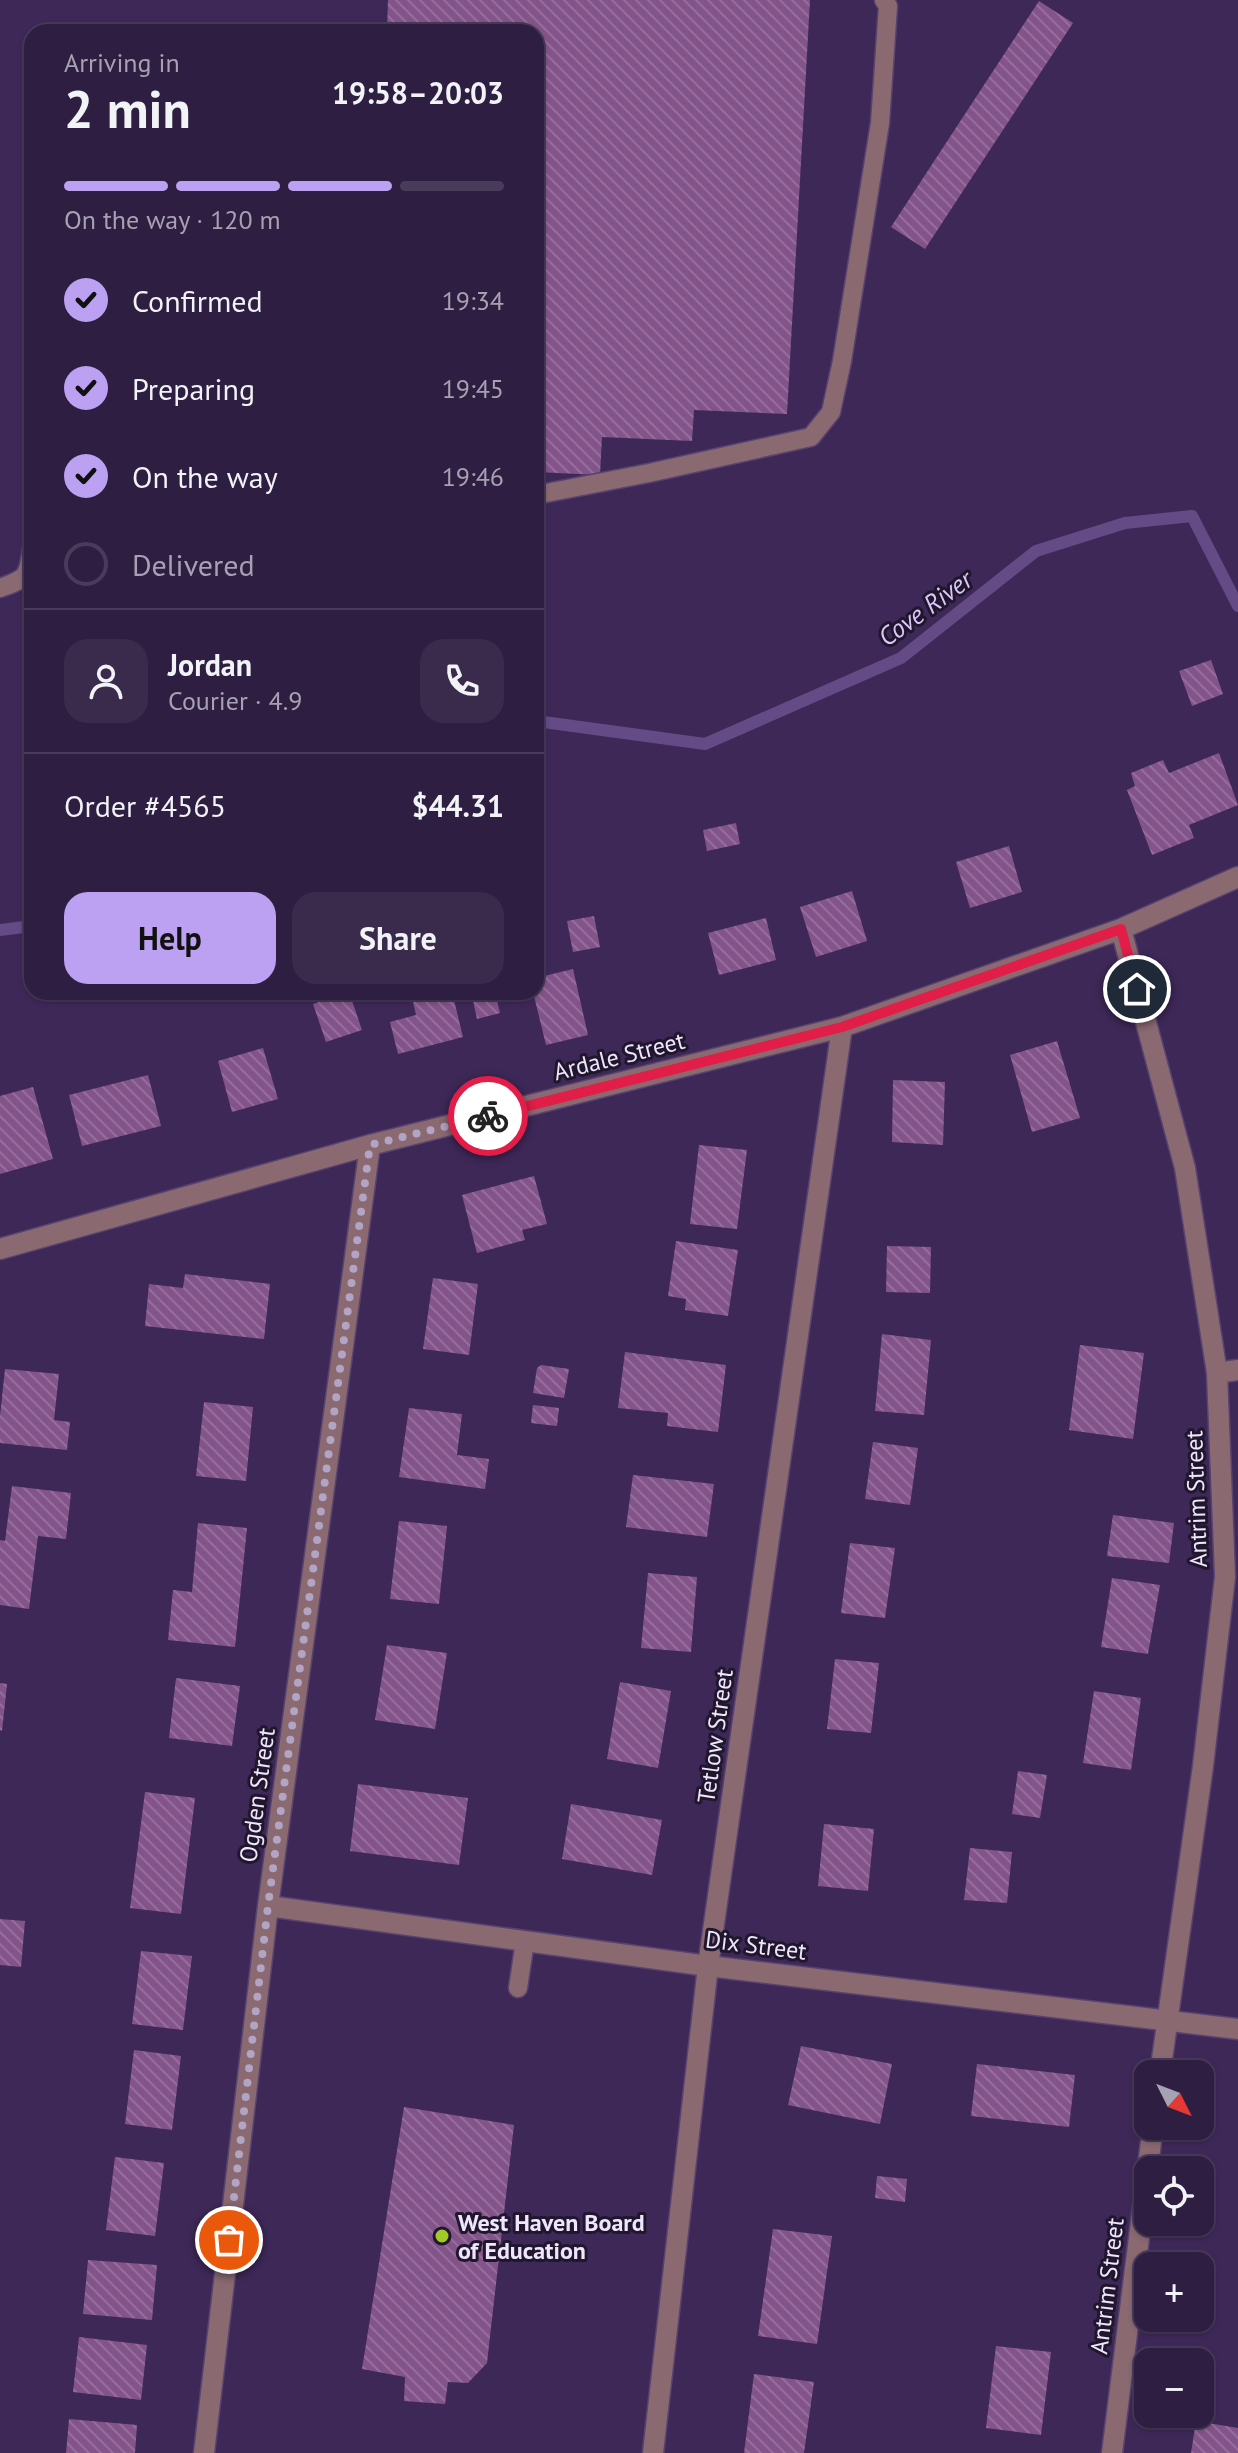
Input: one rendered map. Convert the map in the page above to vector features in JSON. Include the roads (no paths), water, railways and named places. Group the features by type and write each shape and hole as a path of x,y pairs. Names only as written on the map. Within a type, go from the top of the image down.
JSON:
{"street":[{"name":"Ardale Street","path":"0,1249 370,1145 842,1027 1121,929 1238,877"},
{"name":"Antrim Street","path":"1121,929 1185,1168 1228,1371 1225,1577 1203,1766 1162,2060"},
{"name":"Tetlow Street","path":"653,2453 708,1966 842,1027"},
{"name":"Ogden Street","path":"204,2453 268,1906 370,1145"},
{"name":"Dix Street","path":"268,1906 708,1966 1238,2029"},
{"name":"Antrim Street","path":"1112,2453 1151,2140"}],"lane":[{"path":"544,493 811,437 831,412 880,123 888,6 884,0"},
{"path":"0,588 24,580"},
{"path":"518,1988 525,1941"}],"waterway":[{"name":"Cove River","path":"544,722 705,744 901,658 1036,551 1125,523 1192,516 1238,606"},
{"name":"Cove River","path":"0,930 24,927"}],"place":[{"name":"West Haven Board of Education","path":"442,2236"}]}
